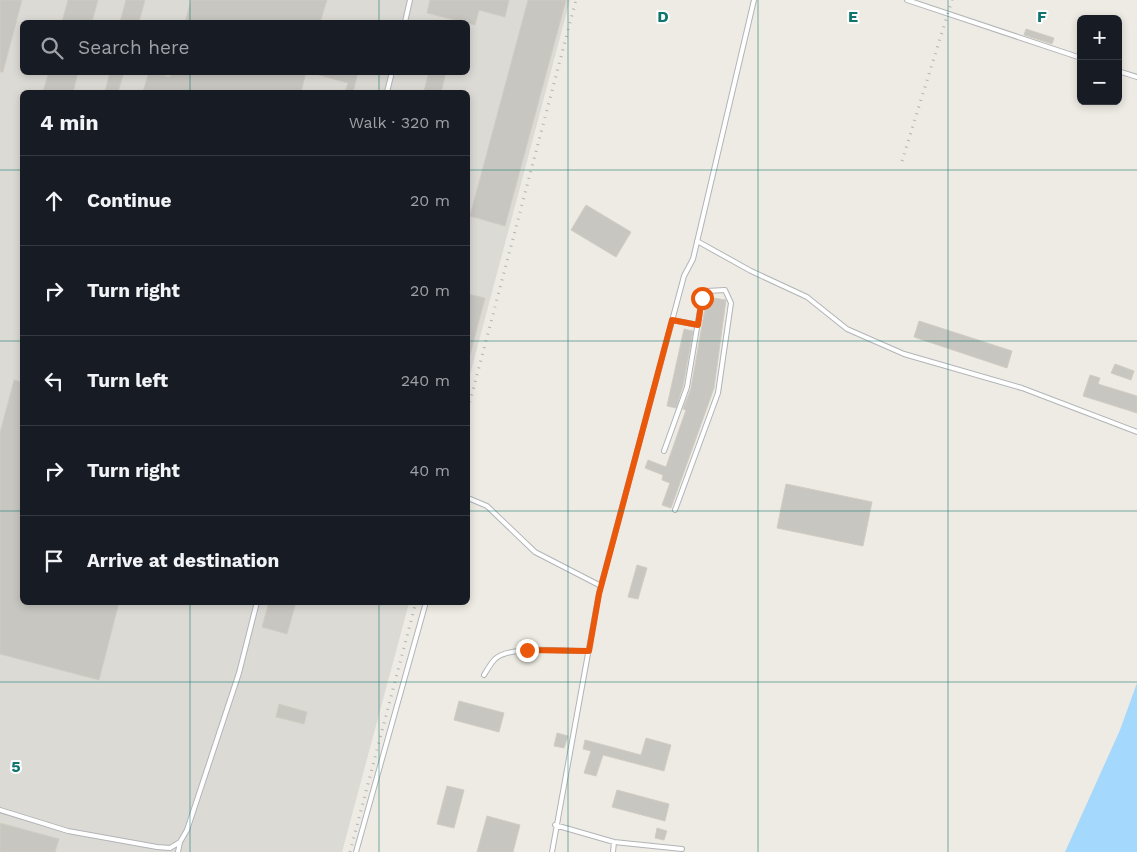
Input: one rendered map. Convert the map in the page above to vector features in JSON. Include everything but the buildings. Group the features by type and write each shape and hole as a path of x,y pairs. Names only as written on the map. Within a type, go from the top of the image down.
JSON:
{"lane":[{"path":"405,20 410,0"},
{"path":"552,852 555,825 601,586 684,276 692,259 697,241 754,0"},
{"path":"907,0 1077,57"},
{"path":"1122,72 1137,77"},
{"path":"388,90 391,75"},
{"path":"697,241 807,297 848,329 904,354 1022,388 1137,432"},
{"path":"664,451 687,387 702,298 707,291 725,290 731,303 718,392 675,510"},
{"path":"672,320 698,325"},
{"path":"470,499 488,506 535,552 601,586"},
{"path":"178,852 239,673 256,605"},
{"path":"356,852 425,605"},
{"path":"484,675 496,658 506,654 527,650 589,651"},
{"path":"0,810 68,831 170,848 180,842"},
{"path":"555,825 614,842 682,850"},
{"path":"613,852 614,842"}],"shaded area":[{"path":"0,0 570,0 470,375 470,90 20,90 20,605 408,605 342,852 0,852"}],"water":[{"path":"1137,683 1137,852 1065,852 1120,730"}],"railway":[{"path":"470,401 576,0"},
{"path":"902,161 952,0"},
{"path":"350,852 415,605"}],"route":[{"path":"527,650 589,651 599,594 672,320 698,325 702,298"}]}
